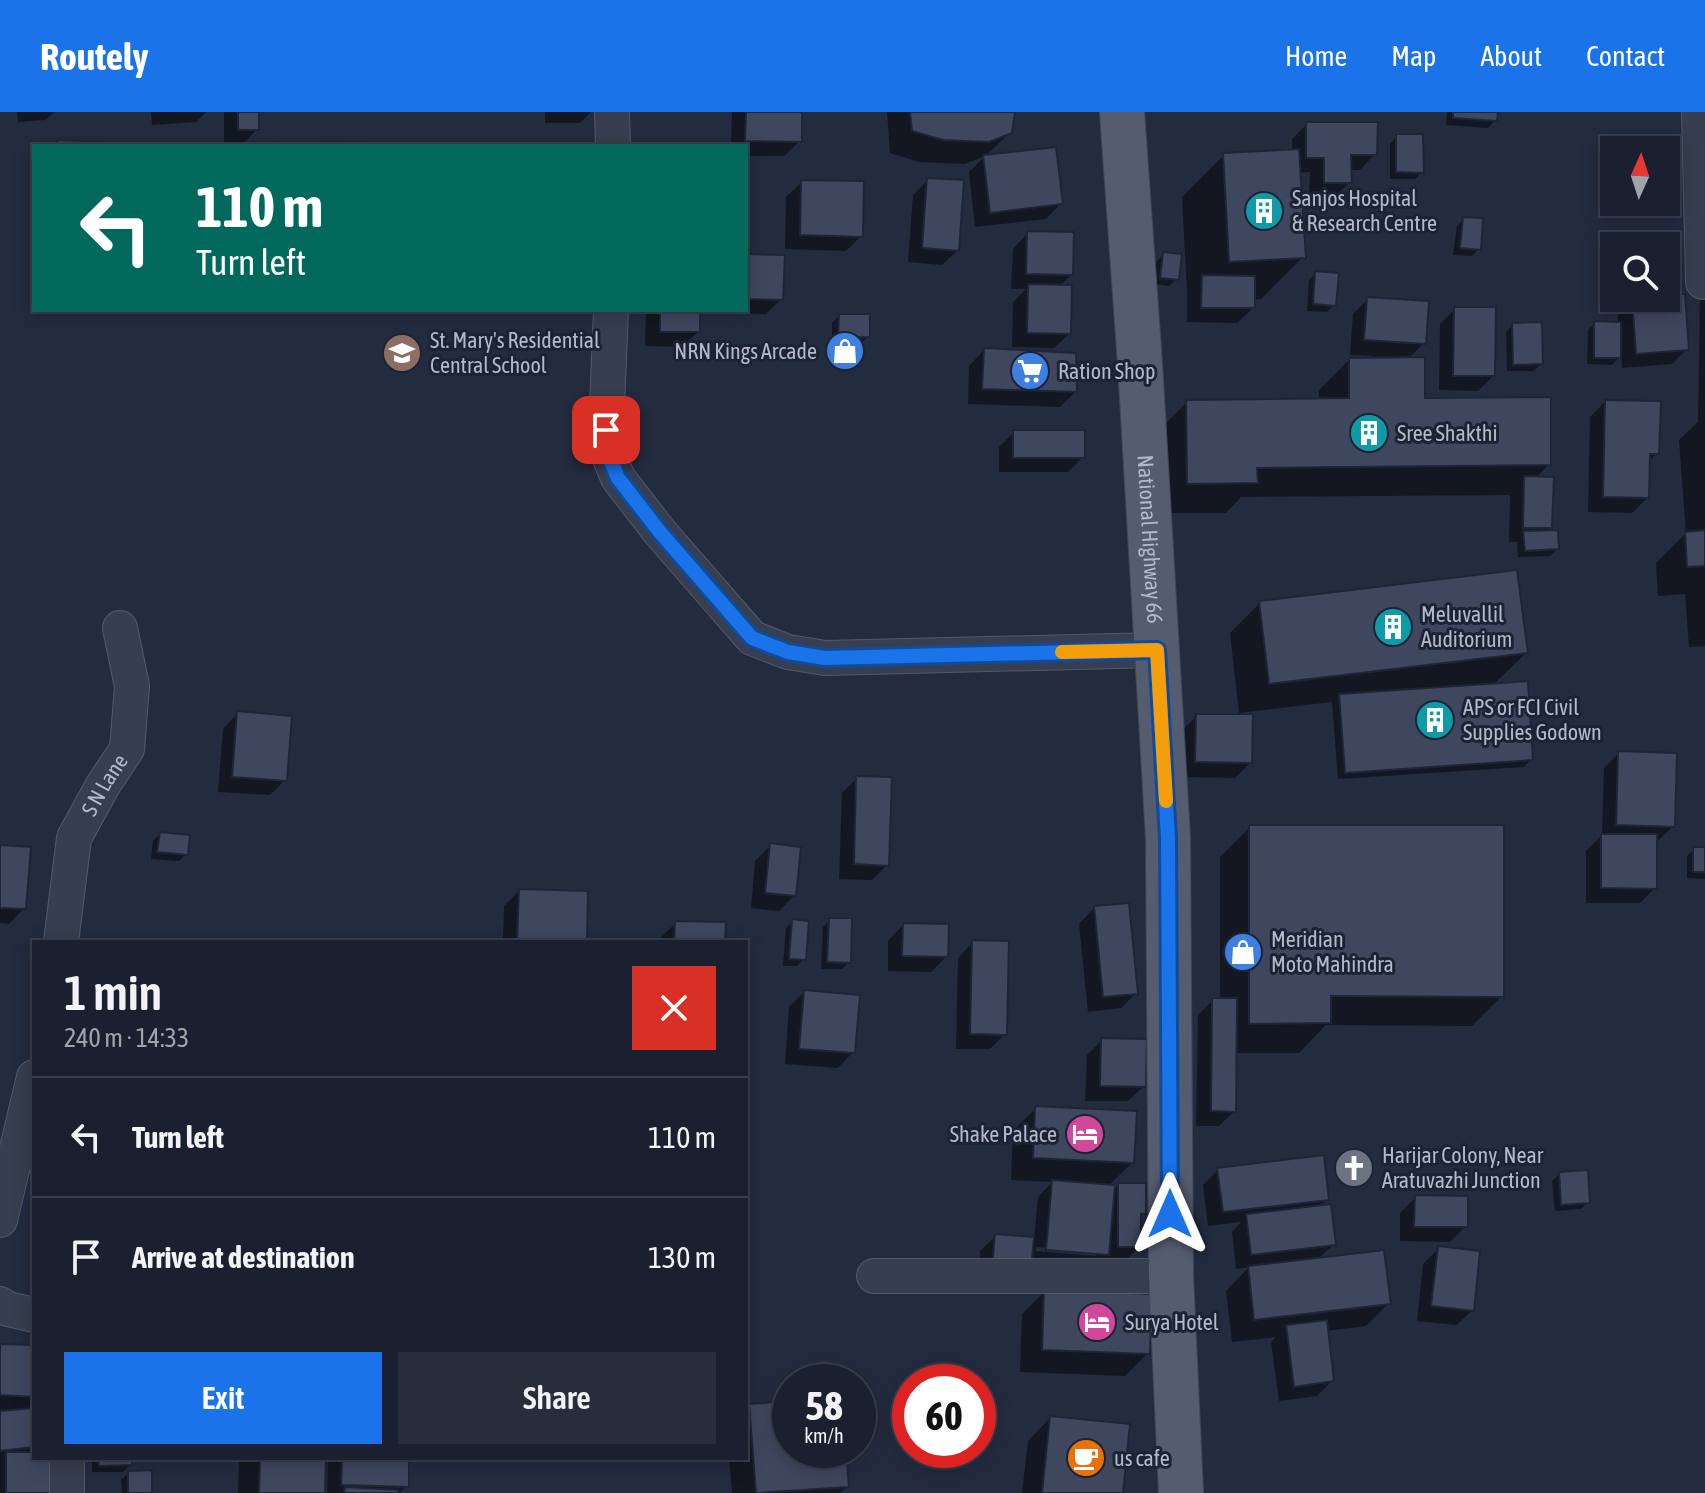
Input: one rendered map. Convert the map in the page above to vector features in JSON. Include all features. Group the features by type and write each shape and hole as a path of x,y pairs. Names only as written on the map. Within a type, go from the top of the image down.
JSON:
{"main road":[{"name":"National Highway 66","path":"1122,112 1168,838 1171,1276 1181,1493"}],"street":[{"path":"612,112 613,144"},
{"path":"1699,112 1703,282"},
{"path":"611,312 606,430 608,454 618,478 659,531 752,638 788,652 825,658 1157,650"},
{"name":"S N Lane","path":"61,940 74,838 127,749 132,686 120,628"},
{"path":"0,1220 32,1085"},
{"path":"874,1276 1171,1276"},
{"path":"0,1304 32,1315"},
{"path":"67,1460 67,1493"}],"building":[{"path":"238,112 259,112 259,130 238,130"},
{"path":"746,112 802,112 802,142 745,141"},
{"path":"910,112 1015,112 1012,133 989,142 943,140 912,131"},
{"path":"1453,112 1498,112 1497,121 1453,118"},
{"path":"1306,122 1378,122 1377,155 1351,155 1352,183 1324,183 1324,158 1306,158"},
{"path":"1396,134 1423,134 1424,173 1396,172"},
{"path":"57,140 105,142 105,144 57,144"},
{"path":"322,141 372,143 372,144 321,144"},
{"path":"1056,147 1063,204 990,213 983,155"},
{"name":"Sanjos Hospital & Research Centre","path":"1299,149 1306,258 1229,262 1223,153"},
{"path":"927,178 964,180 959,251 922,248"},
{"path":"801,180 864,181 863,237 800,235"},
{"path":"1463,217 1483,218 1481,250 1460,248"},
{"path":"1027,231 1074,232 1073,275 1026,274"},
{"path":"1163,252 1182,254 1179,280 1160,278"},
{"path":"748,254 785,255 783,300 748,299"},
{"path":"1315,271 1339,273 1336,306 1313,304"},
{"path":"1202,275 1255,276 1255,308 1201,308"},
{"path":"1028,284 1072,285 1071,334 1027,333"},
{"path":"1685,294 1689,350 1636,354 1633,312 1680,312 1680,295"},
{"path":"1367,297 1429,301 1426,344 1364,340"},
{"path":"1454,307 1496,307 1495,376 1453,376"},
{"path":"660,312 700,312 700,332 660,332"},
{"path":"839,314 870,314 870,337 838,338"},
{"path":"1594,321 1621,322 1621,358 1594,358"},
{"path":"1542,322 1543,364 1513,365 1512,323"},
{"name":"Ration Shop","path":"984,348 1076,353 1077,392 982,389"},
{"name":"Sree Shakthi","path":"1425,357 1425,398 1551,397 1551,465 1257,468 1258,483 1187,484 1186,400 1349,398 1349,358"},
{"path":"1605,400 1661,401 1659,454 1650,454 1649,498 1603,497"},
{"path":"1013,430 1085,430 1085,458 1013,458"},
{"path":"1524,476 1554,477 1552,528 1523,528"},
{"path":"1558,530 1559,549 1525,551 1523,531"},
{"path":"1705,530 1705,566 1687,567 1685,532"},
{"name":"Meluvallil Auditorium","path":"1517,570 1528,653 1269,684 1259,601"},
{"name":"APS or FCI Civil Supplies Godown","path":"1528,681 1533,760 1345,773 1339,694"},
{"path":"237,711 292,716 287,781 232,777"},
{"path":"1196,714 1253,714 1252,763 1195,762"},
{"path":"1618,751 1677,753 1675,827 1616,825"},
{"path":"856,776 892,777 889,866 854,864"},
{"path":"1249,825 1504,825 1504,997 1331,996 1331,1023 1249,1024"},
{"path":"160,832 190,835 188,855 157,852"},
{"path":"1601,834 1657,834 1657,889 1601,888"},
{"path":"770,843 801,847 796,896 765,893"},
{"path":"0,845 31,847 26,909 0,908"},
{"path":"1693,847 1705,847 1705,872 1693,872"},
{"path":"519,889 588,891 587,940 517,940"},
{"path":"1129,903 1138,994 1103,997 1094,906"},
{"path":"829,918 852,918 851,963 827,962"},
{"path":"792,919 809,921 806,960 789,959"},
{"path":"675,921 726,922 725,940 674,940"},
{"path":"903,923 949,924 948,957 902,956"},
{"path":"972,940 1009,941 1007,1035 970,1034"},
{"path":"804,990 860,995 855,1053 799,1049"},
{"path":"1212,998 1237,998 1236,1112 1211,1111"},
{"path":"1101,1038 1147,1039 1146,1087 1100,1086"},
{"name":"Shake Palace","path":"1035,1106 1137,1111 1134,1163 1033,1158"},
{"path":"1324,1155 1329,1200 1223,1212 1217,1168"},
{"path":"1588,1170 1590,1203 1561,1205 1559,1172"},
{"path":"1052,1180 1115,1185 1109,1255 1046,1250"},
{"path":"1118,1183 1146,1183 1146,1214 1141,1214 1141,1247 1118,1247"},
{"path":"1415,1195 1468,1196 1468,1227 1414,1227"},
{"path":"1331,1204 1336,1245 1251,1255 1246,1214"},
{"path":"995,1234 1034,1237 1031,1270 992,1267"},
{"path":"1438,1246 1480,1251 1474,1311 1431,1306"},
{"path":"1384,1250 1391,1304 1254,1320 1248,1266"},
{"name":"Surya Hotel","path":"1044,1289 1152,1294 1150,1354 1042,1350"},
{"path":"1327,1320 1334,1381 1294,1387 1286,1325"},
{"path":"0,1344 32,1345 32,1397 0,1395"},
{"path":"772,1402 772,1468 847,1468 849,1487 756,1493 749,1404"},
{"path":"32,1408 32,1447 0,1451 0,1411"},
{"name":"us cafe","path":"1050,1416 1130,1424 1123,1493 1042,1493"},
{"path":"6,1452 32,1452 32,1460 51,1460 50,1493 6,1493"},
{"path":"98,1460 132,1460 132,1465 99,1466"},
{"path":"260,1460 326,1460 325,1493 259,1493"},
{"path":"342,1460 409,1460 409,1487 341,1485"},
{"path":"152,1470 152,1493 128,1493 128,1471"},
{"path":"345,1487 398,1490 398,1493 344,1493"}],"slow traffic":[{"path":"1062,652 1157,650 1166,801"}],"place":[{"name":"Sanjos Hospital & Research Centre","path":"1264,211"},
{"name":"NRN Kings Arcade","path":"845,351"},
{"name":"St. Mary's Residential Central School","path":"402,353"},
{"name":"Ration Shop","path":"1030,371"},
{"name":"Sree Shakthi","path":"1369,433"},
{"name":"Meluvallil Auditorium","path":"1393,627"},
{"name":"APS or FCI Civil Supplies Godown","path":"1435,720"},
{"name":"Meridian Moto Mahindra","path":"1243,952"},
{"name":"Shake Palace","path":"1085,1134"},
{"name":"Harijar Colony, Near Aratuvazhi Junction","path":"1354,1168"},
{"name":"Surya Hotel","path":"1097,1322"},
{"name":"us cafe","path":"1086,1458"}],"route":[{"path":"606,430 608,454 618,478 659,531 752,638 788,652 825,658 1157,650 1168,838 1170,1214"}]}
